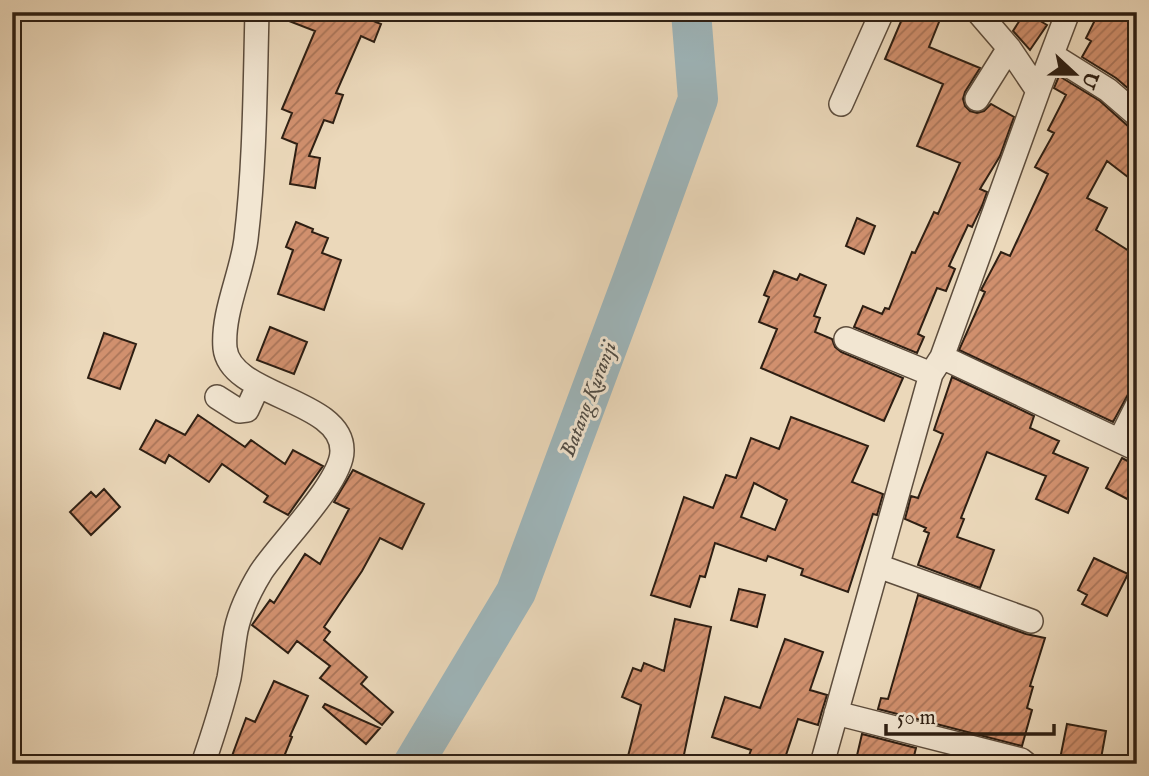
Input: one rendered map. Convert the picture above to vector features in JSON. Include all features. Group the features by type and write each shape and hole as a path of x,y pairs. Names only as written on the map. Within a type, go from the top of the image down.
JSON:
{"street":[{"path":"204,764 222,707 236,628 247,600 278,548 328,485 340,466 343,449 338,434 327,421 293,401 258,386 231,366 225,349 233,291 246,243 250,204 257,12"},
{"path":"841,104 882,12"},
{"path":"978,12 1009,48 1038,91"},
{"path":"826,763 836,713 936,365 1068,12"},
{"path":"977,99 1009,48"},
{"path":"1052,55 1108,90 1137,115"},
{"path":"846,339 936,365 1128,445 1137,406"},
{"path":"217,397 239,411 247,410 258,386"},
{"path":"878,565 1031,621"},
{"path":"836,713 1021,760 1026,764"}],"building":[{"path":"271,12 341,12 355,18 356,14 381,24 374,42 361,36 336,93 343,95 333,123 324,120 309,156 320,158 315,188 290,184 297,144 282,138 292,113 282,109 315,31"},
{"path":"905,12 943,12 929,47 980,68 965,92 965,106 977,113 984,111 991,104 1014,117 1000,156 980,189 987,192 982,206 972,227 968,225 949,266 955,269 946,291 937,288 918,334 924,337 917,353 854,327 863,306 882,314 885,308 889,309 912,252 915,253 934,212 938,214 960,163 917,146 943,84 885,59"},
{"path":"1025,12 1047,25 1030,50 1013,31"},
{"path":"1099,12 1137,12 1137,96 1116,78 1082,57 1091,41 1086,38"},
{"path":"1059,76 1100,101 1128,126 1137,129 1137,184 1107,161 1087,198 1107,208 1096,230 1137,256 1137,378 1113,422 959,350 985,292 981,290 1001,252 1010,256 1048,174 1035,167 1054,133 1048,130 1066,95 1054,88"},
{"path":"857,218 875,226 864,254 846,246"},
{"path":"296,222 328,238 322,253 341,260 324,310 278,294 293,250 286,247"},
{"path":"774,271 797,280 800,274 826,285 814,316 820,318 815,332 832,339 841,352 903,378 884,421 761,368 777,329 759,322 769,297 764,295"},
{"path":"270,327 307,342 294,374 257,360"},
{"path":"104,333 136,344 120,389 88,378"},
{"path":"952,377 1034,416 1030,428 1059,441 1053,453 1088,468 1068,513 1036,499 1046,476 987,452 961,518 964,519 957,537 994,550 980,588 918,565 929,533 924,531 926,528 905,519 911,496 918,498 943,434 934,430"},
{"path":"198,415 245,447 251,440 285,464 293,450 323,466 288,515 264,502 268,496 222,464 209,482 169,455 165,463 140,449 156,420 185,435"},
{"path":"791,417 868,446 852,482 883,494 877,515 873,514 848,592 801,575 803,569 768,556 766,561 715,543 705,577 700,576 690,607 651,595 684,497 713,508 726,475 736,478 751,438 779,449","holes":["754,483 787,500 775,530 741,517"]},
{"path":"1122,458 1137,466 1137,504 1106,488"},
{"path":"353,470 424,504 402,549 380,538 362,571 324,627 330,632 324,640 367,677 361,684 393,712 382,725 320,678 330,666 297,641 288,653 252,625 270,600 274,603 305,554 320,564 349,509 334,502"},
{"path":"104,489 120,507 91,535 70,512 91,492 96,497"},
{"path":"1094,558 1128,574 1107,616 1082,604 1087,595 1078,590"},
{"path":"739,589 765,595 757,627 731,620"},
{"path":"918,595 1026,634 1045,638 1030,686 1033,687 1027,708 1032,710 1022,746 878,709 881,698 888,699"},
{"path":"675,619 711,627 682,764 626,764 641,705 622,697 633,668 641,671 644,663 664,671"},
{"path":"785,639 823,652 810,690 827,695 818,725 798,719 784,761 777,759 775,764 746,764 751,750 712,737 725,697 760,708"},
{"path":"274,681 308,696 281,764 229,764 246,718 255,722"},
{"path":"325,704 380,728 366,744 323,707"},
{"path":"1067,724 1106,731 1100,764 1059,764"},
{"path":"862,734 916,748 912,764 855,764"}],"waterway":[{"name":"Batang Kuranji","path":"413,764 516,592 633,278 698,99 691,12"}]}
